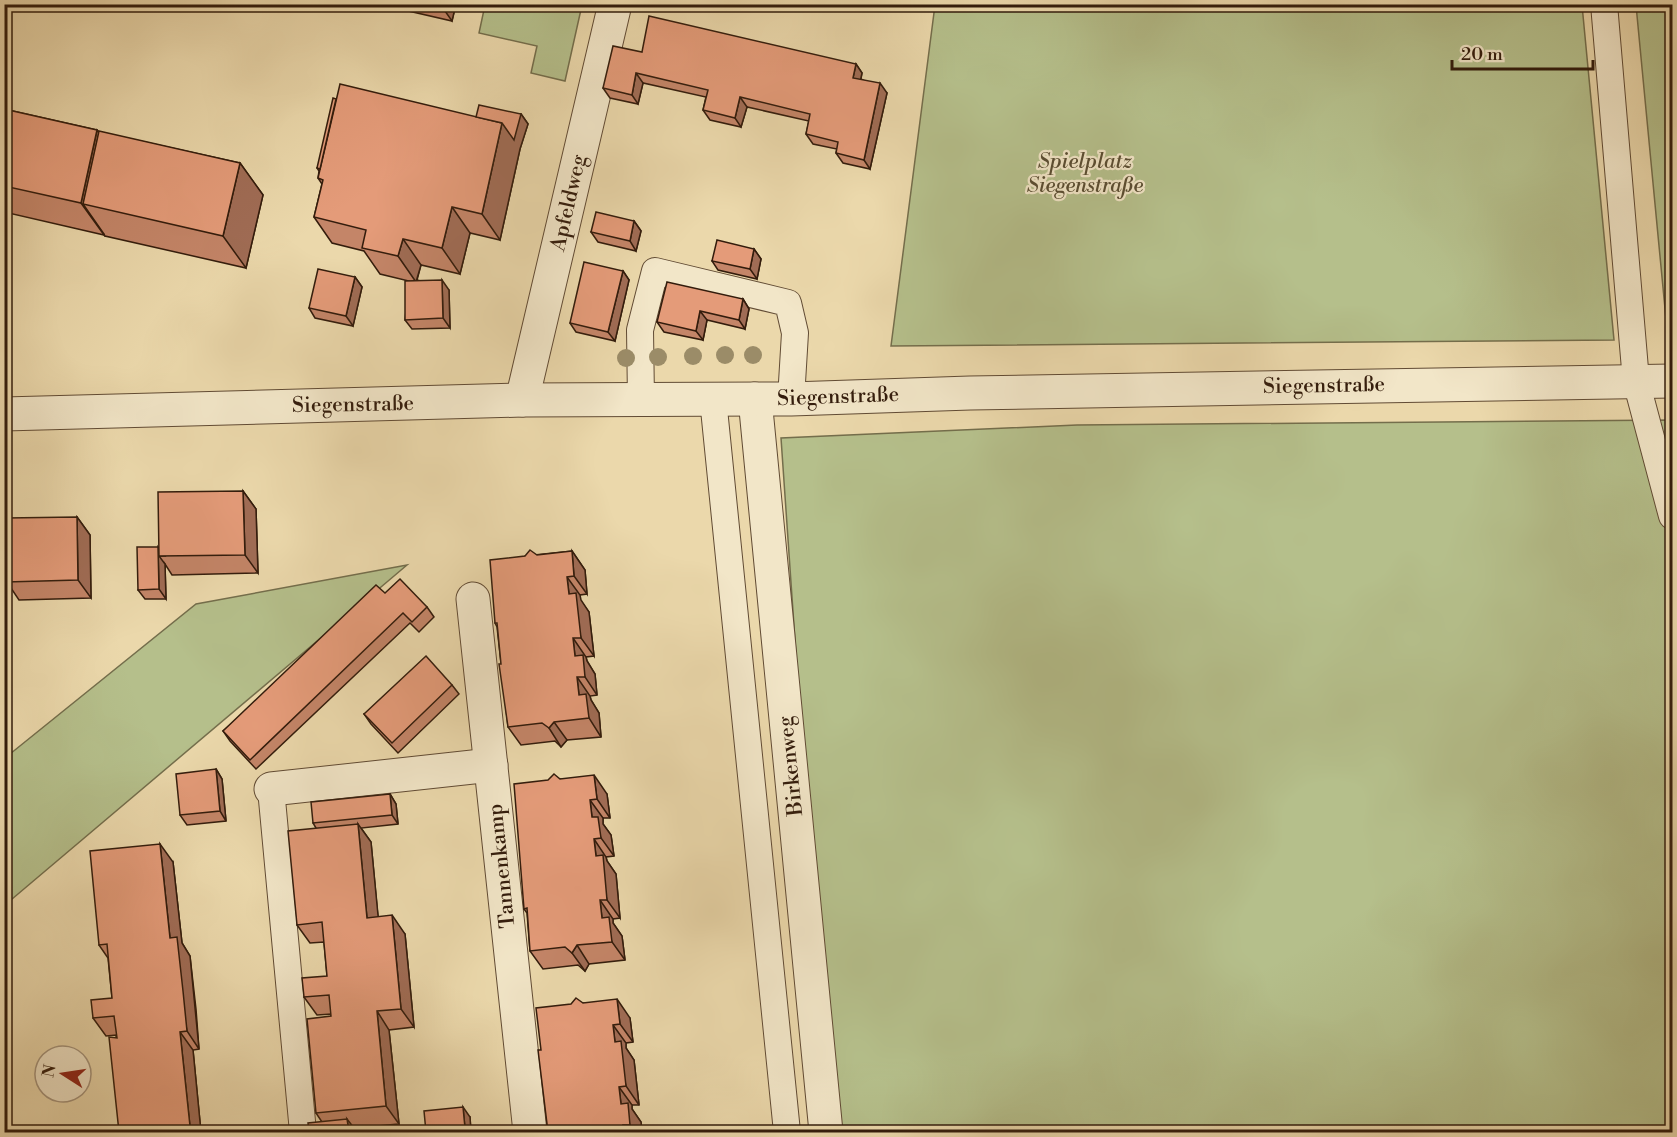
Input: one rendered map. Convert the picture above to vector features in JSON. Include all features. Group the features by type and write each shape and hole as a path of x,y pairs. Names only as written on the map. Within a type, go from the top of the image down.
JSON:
{"street":[{"name":"Apfeldweg","path":"522,400 615,4"},
{"name":"Siegenstraße","path":"4,414 522,400 791,399 970,393 1672,381"},
{"name":"Birkenweg","path":"755,399 826,1132"},
{"name":"Tannenkamp","path":"473,599 530,1132"},
{"path":"271,789 492,765"}],"lane":[{"path":"1605,4 1636,381 1672,516"},
{"path":"641,400 640,330 654,271 788,303 795,333 791,399"},
{"path":"713,399 787,1132"},
{"path":"271,789 303,1132"}],"green space":[{"path":"485,5 582,5 565,81 531,73 537,46 479,33"},
{"name":"Spielplatz Siegenstraße","path":"935,5 1582,5 1614,340 891,346"},
{"path":"1636,5 1672,5 1672,340 1668,340"},
{"path":"1672,420 1672,1132 829,1132 781,438 1077,425"},
{"path":"407,565 5,905 5,758 196,604"}],"building":[{"path":"649,16 856,64 853,78 880,83 864,160 836,153 838,142 806,134 810,114 740,97 735,118 703,110 708,90 636,73 632,95 603,88 613,46 642,52"},
{"path":"340,84 502,123 482,214 452,207 442,248 403,239 398,256 362,248 366,230 314,217 323,180 318,178"},
{"path":"333,98 336,99 320,169 317,168"},
{"path":"479,105 521,114 514,140 502,123 476,117"},
{"path":"4,109 97,130 81,203 4,186"},
{"path":"99,131 240,163 223,236 83,204"},
{"path":"596,212 634,221 630,241 591,232"},
{"path":"717,240 754,249 750,269 712,261"},
{"path":"584,262 623,271 608,332 570,323"},
{"path":"318,269 355,277 346,316 309,308"},
{"path":"442,280 443,318 405,320 405,281"},
{"path":"667,282 743,299 739,320 700,311 696,331 657,322"},
{"path":"243,491 245,555 159,556 158,492"},
{"path":"77,517 78,580 6,582 6,518"},
{"path":"137,547 158,547 159,589 138,590"},
{"path":"530,550 537,555 572,551 574,576 567,577 569,594 576,593 581,638 573,638 575,656 583,655 585,677 577,677 579,695 586,694 589,718 554,722 549,728 542,723 508,727 499,664 501,664 490,560 525,556"},
{"path":"400,579 427,607 412,622 403,613 250,760 223,731 376,585 385,593"},
{"path":"426,656 452,685 392,743 364,714"},
{"path":"216,769 220,811 180,815 176,774"},
{"path":"554,774 560,779 594,775 597,799 590,800 592,817 598,817 601,838 594,839 596,856 603,855 607,900 600,900 602,918 609,917 612,942 577,945 572,953 565,947 530,951 527,908 524,909 514,784 548,780"},
{"path":"390,794 392,815 313,823 311,802"},
{"path":"358,824 367,918 392,915 401,1009 377,1011 386,1106 316,1113 307,1019 331,1016 329,995 304,997 302,978 327,976 322,922 297,925 288,831"},
{"path":"160,844 170,938 177,937 183,991 187,1031 180,1032 190,1126 119,1132 109,1037 117,1038 114,1016 93,1018 91,1000 112,998 107,944 99,945 90,851"},
{"path":"576,998 583,1003 617,999 620,1024 613,1025 615,1042 621,1041 626,1086 619,1087 621,1104 628,1103 630,1125 623,1125 624,1132 548,1132 538,1050 541,1050 536,1008 571,1004"},
{"path":"463,1107 465,1128 426,1132 424,1111"},
{"path":"347,1119 349,1132 309,1132 308,1123"},
{"path":"240,1130 241,1132 215,1132"}]}
